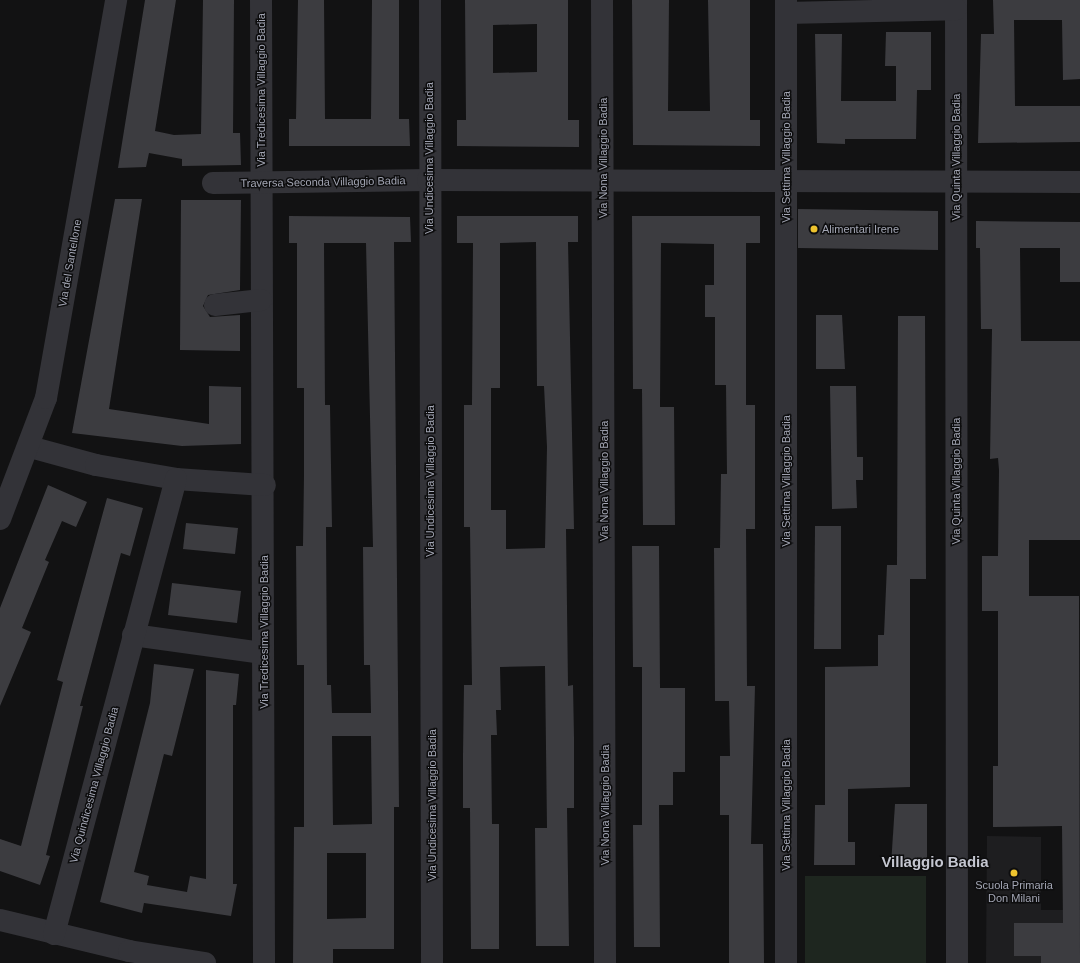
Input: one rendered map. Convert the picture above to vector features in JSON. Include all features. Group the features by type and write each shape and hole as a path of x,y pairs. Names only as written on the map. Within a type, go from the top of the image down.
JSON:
{"street":[{"name":"Via del Santellone","path":"0,519 30,447 46,398 116,0"},
{"name":"Via Tredicesima Villaggio Badia","path":"261,0 260,184 265,485 263,653 264,963"},
{"name":"Via Undicesima Villaggio Badia","path":"430,0 428,180 432,963"},
{"name":"Via Nona Villaggio Badia","path":"602,0 605,963"},
{"path":"786,6 956,5"},
{"name":"Via Quinta Villaggio Badia","path":"956,5 957,963"},
{"name":"Via Settima Villaggio Badia","path":"786,6 786,963"},
{"name":"Traversa Seconda Villaggio Badia","path":"213,183 260,184 428,180 1080,182"},
{"path":"215,305 261,300"},
{"path":"30,447 96,465 176,479 265,485"},
{"name":"Via Quindicesima Villaggio Badia","path":"54,934 176,479"},
{"path":"133,635 263,653"},
{"path":"0,920 54,934 128,957 205,963"}],"shaded area":[{"name":"Scuola Primaria Don Milani","path":"987,836 1041,837 1041,910 1080,910 1080,963 986,963"},
{"path":"805,876 926,876 926,963 805,963"}],"building":[{"path":"145,0 176,0 155,131 174,135 201,134 203,0 234,0 233,133 240,133 241,165 182,166 182,159 149,153 146,167 118,168"},
{"path":"298,0 324,0 325,119 371,119 372,0 399,0 399,119 409,119 410,146 289,146 289,119 296,119"},
{"path":"465,0 568,0 568,120 579,120 579,147 457,146 457,120 466,120","holes":["537,24 537,72 493,73 493,25"]},
{"path":"632,0 669,0 668,111 710,111 708,0 750,0 750,120 760,120 760,146 633,145"},
{"path":"993,0 1080,0 1080,79 1063,80 1062,20 1014,20 1015,106 1080,106 1080,142 978,143 981,34 994,34"},
{"path":"886,32 931,32 931,90 917,90 916,139 845,139 845,144 817,143 815,34 842,34 841,101 896,101 896,66 885,66"},
{"path":"115,199 142,199 109,409 209,424 209,386 241,387 241,444 182,446 72,433"},
{"path":"181,200 241,200 240,290 208,295 203,306 210,317 240,315 240,351 180,350"},
{"path":"798,209 938,211 938,250 798,248"},
{"path":"289,216 410,217 411,242 394,242 399,807 394,807 394,949 333,949 333,963 293,963 294,827 304,827 304,665 297,665 296,546 303,546 304,388 297,388 297,243 289,243","holes":["324,243 366,243 373,547 363,547 364,665 370,665 371,713 332,713 331,685 327,685 326,527 332,527 330,405 325,405","332,736 371,736 372,824 333,825","327,853 366,853 366,918 327,919"]},
{"path":"457,216 578,216 578,242 568,242 574,529 566,529 568,686 573,685 574,738 574,808 567,808 569,946 536,946 535,828 547,828 545,666 500,667 501,710 496,710 497,735 491,735 492,824 499,824 499,949 471,949 470,808 463,808 463,755 464,685 472,685 470,527 464,527 464,405 472,405 473,243 457,243","holes":["536,242 537,386 544,386 547,447 545,548 506,549 506,510 491,510 491,388 500,388 500,243"]},
{"path":"632,216 760,216 760,243 746,243 746,405 755,405 755,529 746,529 747,686 755,686 751,844 763,844 764,963 729,963 729,815 720,815 720,756 730,756 729,701 715,701 714,548 720,548 721,474 727,474 726,385 715,385 715,317 705,317 705,285 714,285 714,244 661,243 660,407 674,407 675,525 643,525 642,389 633,389"},
{"path":"976,221 1080,222 1080,282 1060,282 1060,248 1020,248 1021,341 1080,341 1080,540 1029,540 1029,596 1079,596 1080,963 1041,963 1041,956 1014,956 1014,923 1063,923 1062,826 993,827 993,766 998,766 998,611 982,611 982,556 998,556 999,470 998,458 990,459 992,329 981,329 980,248 976,248"},
{"path":"816,315 842,315 845,369 816,369"},
{"path":"898,316 925,316 926,579 910,579 910,787 848,789 848,842 855,842 855,865 814,865 815,805 825,805 825,667 878,666 878,635 884,635 887,565 897,565"},
{"path":"830,386 856,386 857,457 863,457 863,480 856,480 857,508 832,509"},
{"path":"48,485 87,502 76,527 62,521 45,560 49,562 22,628 31,632 0,706 0,608"},
{"path":"107,498 143,508 130,556 121,553 80,706 83,706 46,855 50,856 40,885 0,871 0,839 21,846 63,682 57,680"},
{"path":"186,523 238,528 235,554 183,549"},
{"path":"815,526 841,526 841,649 814,649"},
{"path":"632,546 659,546 660,688 685,688 685,772 673,772 673,805 659,805 660,947 634,947 633,825 642,825 642,667 633,667"},
{"path":"172,583 241,591 237,623 168,615"},
{"path":"154,664 194,669 172,756 164,754 134,872 149,876 147,885 187,892 190,876 206,879 206,670 239,674 236,705 233,705 233,884 237,884 231,916 144,903 142,913 100,902 150,703"},
{"path":"895,804 927,804 927,865 891,865"}],"place":[{"name":"Alimentari Irene","path":"814,229"},
{"name":"Scuola Primaria Don Milani","path":"1014,873"}],"district":[{"name":"Villaggio Badia","path":"935,862"}]}
